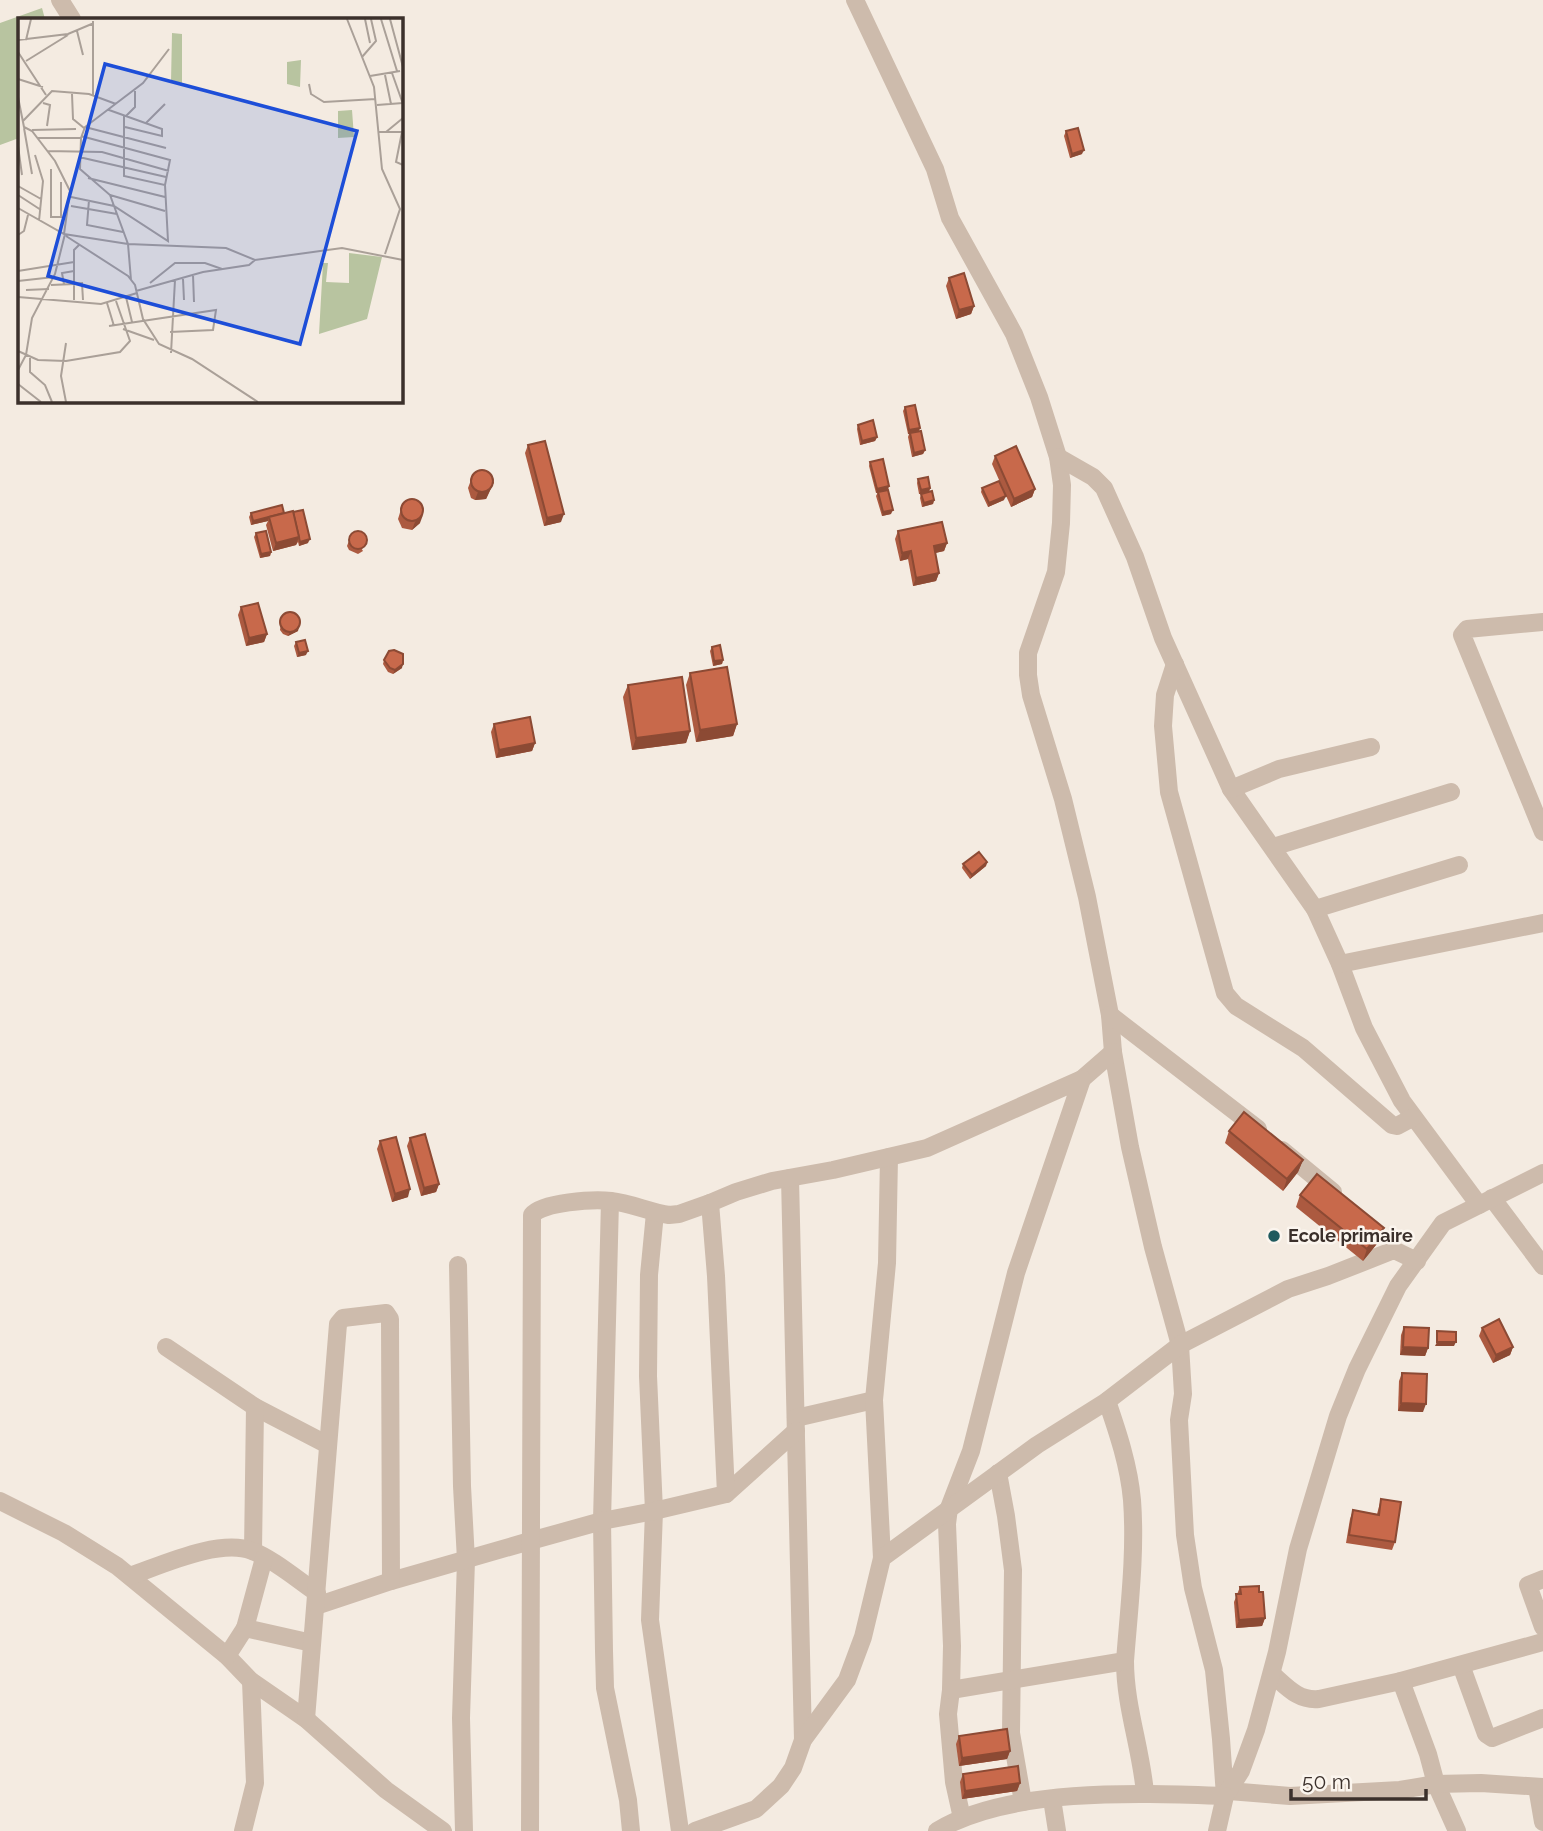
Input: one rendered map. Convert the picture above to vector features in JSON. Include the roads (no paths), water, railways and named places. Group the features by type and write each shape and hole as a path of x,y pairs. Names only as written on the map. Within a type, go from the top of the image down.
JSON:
{"street":[{"path":"60,0 71,18"},
{"path":"855,0 935,169 950,218 1014,334 1040,397 1058,457 1062,485 1056,572 1028,653 1028,676 1077,855 1110,1015 1113,1052 1139,1184 1180,1345 1183,1394 1179,1420 1185,1535 1193,1588 1214,1670 1227,1794"},
{"path":"1058,457 1093,477 1104,488 1135,556 1163,638 1231,789 1315,909 1340,964 1364,1028 1412,1118 1542,1263"},
{"path":"1543,622 1467,629 1462,635 1543,832"},
{"path":"1175,664 1165,695 1163,726 1169,792 1225,993 1236,1006 1303,1048 1392,1125 1396,1126 1412,1118"},
{"path":"1231,789 1279,769 1371,747"},
{"path":"1273,847 1451,792"},
{"path":"1315,909 1460,865"},
{"path":"1340,964 1543,923"},
{"path":"1110,1015 1228,1105 1349,1208"},
{"path":"530,1831 532,1215 542,1207 553,1205 610,1201 655,1213 679,1214 736,1192 927,1148 1082,1079 1113,1052"},
{"path":"962,1818 954,1782 948,1714 951,1690 951,1584 947,1524 949,1508 971,1451 1016,1273 1082,1079"},
{"path":"695,1831 756,1809 781,1786 793,1768 803,1740 847,1680 863,1637 882,1558 874,1400 887,1263 889,1157"},
{"path":"1217,1831 1227,1794 1241,1771 1256,1730 1272,1674 1298,1549 1338,1416 1357,1369 1398,1286 1443,1223 1543,1173"},
{"path":"790,1178 803,1740"},
{"path":"610,1201 603,1521 605,1688 628,1800 631,1831"},
{"path":"710,1203 726,1494"},
{"path":"655,1213 649,1275 648,1376 654,1511 650,1620 680,1831"},
{"path":"1376,1233 1394,1250 1417,1261"},
{"path":"882,1558 998,1473 1107,1401 1180,1345 1288,1289 1394,1250"},
{"path":"458,1265 461,1486 466,1560 461,1718 464,1831"},
{"path":"306,1719 339,1321 343,1318 388,1314 390,1319 391,1581"},
{"path":"166,1347 255,1407 328,1445"},
{"path":"317,1599 391,1581 603,1521 726,1494 796,1425 874,1400"},
{"path":"1107,1401 1132,1497 1133,1532 1125,1684 1143,1769 1145,1793"},
{"path":"227,1656 245,1628 259,1554 255,1407"},
{"path":"998,1473 1014,1589 1010,1650 1010,1733 1023,1802"},
{"path":"0,1501 64,1533 130,1576 227,1656 251,1681 306,1719 386,1790 443,1831"},
{"path":"130,1576 200,1553 227,1548 259,1554 317,1599"},
{"path":"1543,1579 1528,1585 1543,1627"},
{"path":"245,1628 312,1643"},
{"path":"1272,1674 1297,1696 1309,1700 1401,1681 1543,1643"},
{"path":"951,1690 1125,1661"},
{"path":"1461,1665 1486,1734 1492,1738 1543,1718"},
{"path":"243,1831 255,1783 251,1681"},
{"path":"1401,1681 1436,1784 1457,1831"},
{"path":"937,1831 975,1813 1023,1802 1052,1799 1145,1793 1290,1796 1481,1783 1540,1787 1543,1822"},
{"path":"1052,1799 1057,1831"}],"place":[{"name":"Ecole primaire","path":"1274,1236"}]}
